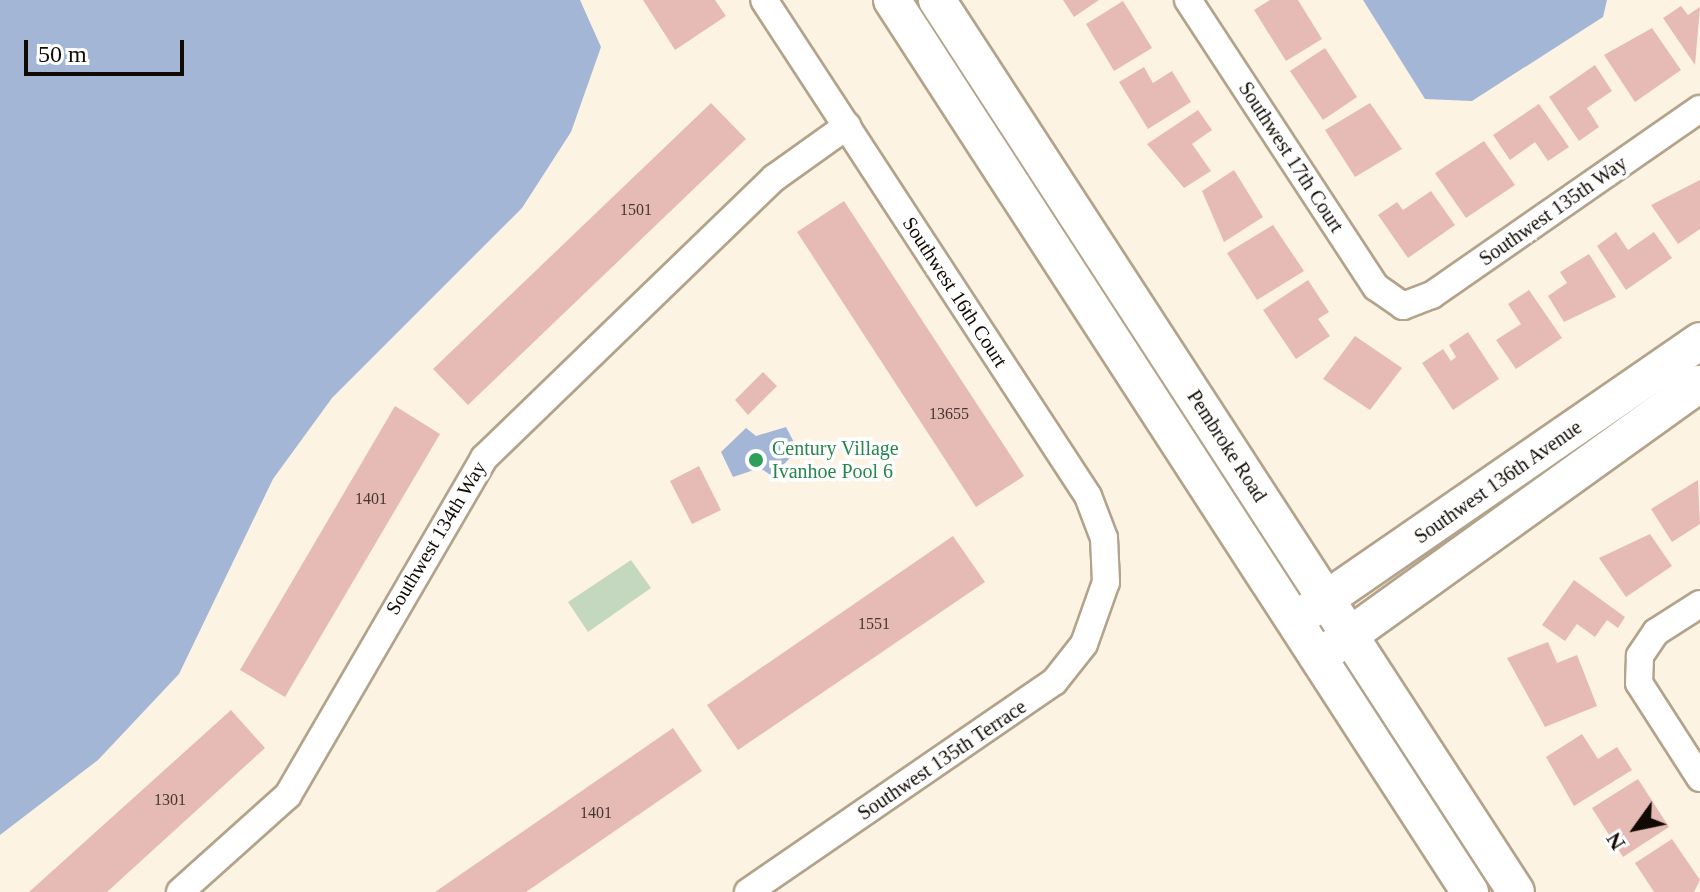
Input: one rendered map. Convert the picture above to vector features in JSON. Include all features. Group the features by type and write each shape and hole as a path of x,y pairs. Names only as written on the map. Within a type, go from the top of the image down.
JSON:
{"main road":[{"name":"Pembroke Road","path":"892,0 1470,892"},
{"name":"Pembroke Road","path":"937,0 1516,892"},
{"name":"Southwest 136th Avenue","path":"1295,622 1700,341"},
{"name":"Southwest 136th Avenue","path":"1318,658 1700,384"}],"street":[{"name":"Southwest 16th Court","path":"764,0 1088,496 1104,538 1102,598"},
{"name":"Southwest 17th Court","path":"1188,0 1376,287 1403,306"},
{"name":"Southwest 135th Way","path":"1403,306 1432,295 1700,109"},
{"name":"Southwest 134th Way","path":"180,892 288,795 484,458 774,178 847,126"},
{"name":"Southwest 135th Terrace","path":"748,892 1043,690 1084,644 1102,598"},
{"path":"1700,604 1656,632 1640,656 1639,683 1700,778"}],"green space":[{"path":"631,560 651,588 588,632 568,602"}],"water":[{"path":"0,0 580,0 601,47 571,132 522,208 332,398 273,479 179,674 98,760 0,835"},
{"path":"1363,0 1607,0 1603,17 1472,101 1425,99"},
{"name":"Century Village Ivanhoe Pool 6","path":"786,427 798,450 772,476 760,468 733,477 721,452 746,428 756,436"}],"building":[{"path":"643,0 715,0 726,16 675,50"},
{"path":"1063,0 1099,0 1074,17"},
{"path":"1270,0 1298,0 1322,39 1286,61 1254,10"},
{"path":"1123,1 1152,48 1114,71 1086,24"},
{"path":"1681,6 1688,15 1700,7 1695,65 1663,18"},
{"path":"1652,28 1681,70 1635,102 1604,55"},
{"path":"1325,48 1357,97 1323,120 1290,71"},
{"path":"1595,65 1612,91 1587,108 1599,127 1579,141 1549,97"},
{"path":"1144,67 1153,83 1172,71 1191,102 1148,129 1119,82"},
{"path":"711,103 746,139 468,405 433,369"},
{"path":"1370,103 1402,149 1355,177 1325,130"},
{"path":"1539,104 1569,147 1548,161 1535,142 1510,160 1493,135"},
{"path":"1198,110 1212,130 1192,144 1211,171 1184,188 1147,144"},
{"path":"1484,141 1515,185 1466,218 1435,173"},
{"path":"1234,170 1263,217 1224,242 1202,191"},
{"path":"1700,180 1700,229 1678,244 1651,205"},
{"path":"1431,191 1455,225 1408,258 1378,215 1397,202 1403,210"},
{"path":"844,201 1024,476 976,507 797,232"},
{"path":"1273,225 1304,271 1257,300 1227,253"},
{"path":"1616,232 1628,250 1654,232 1672,258 1626,290 1597,246"},
{"path":"1589,254 1616,297 1564,322 1548,296 1567,283 1560,272"},
{"path":"1308,280 1329,312 1318,319 1330,336 1296,359 1263,310"},
{"path":"1529,290 1562,338 1516,369 1496,340 1521,324 1508,304"},
{"path":"1468,332 1499,379 1453,410 1422,363 1443,349 1451,361 1456,357 1449,345"},
{"path":"1355,336 1402,368 1370,410 1323,379"},
{"path":"763,372 777,386 748,415 735,400"},
{"path":"395,406 440,434 285,697 240,670"},
{"path":"699,466 721,510 692,524 670,481"},
{"path":"1698,480 1700,524 1672,542 1651,509"},
{"path":"1650,534 1672,566 1626,597 1599,558"},
{"path":"953,536 985,582 738,750 707,705"},
{"path":"1574,580 1625,617 1618,628 1607,620 1595,637 1577,624 1565,641 1542,625"},
{"path":"1548,642 1557,663 1577,655 1597,706 1545,727 1507,658"},
{"path":"231,710 265,748 107,892 29,892"},
{"path":"673,728 702,771 526,892 435,892"},
{"path":"1582,734 1598,759 1617,747 1632,770 1574,806 1546,757"},
{"path":"1638,779 1669,827 1623,857 1592,808"},
{"path":"1672,839 1700,880 1694,892 1654,892 1635,863"}],"place":[{"name":"Century Village Ivanhoe Pool 6","path":"756,460"}]}
